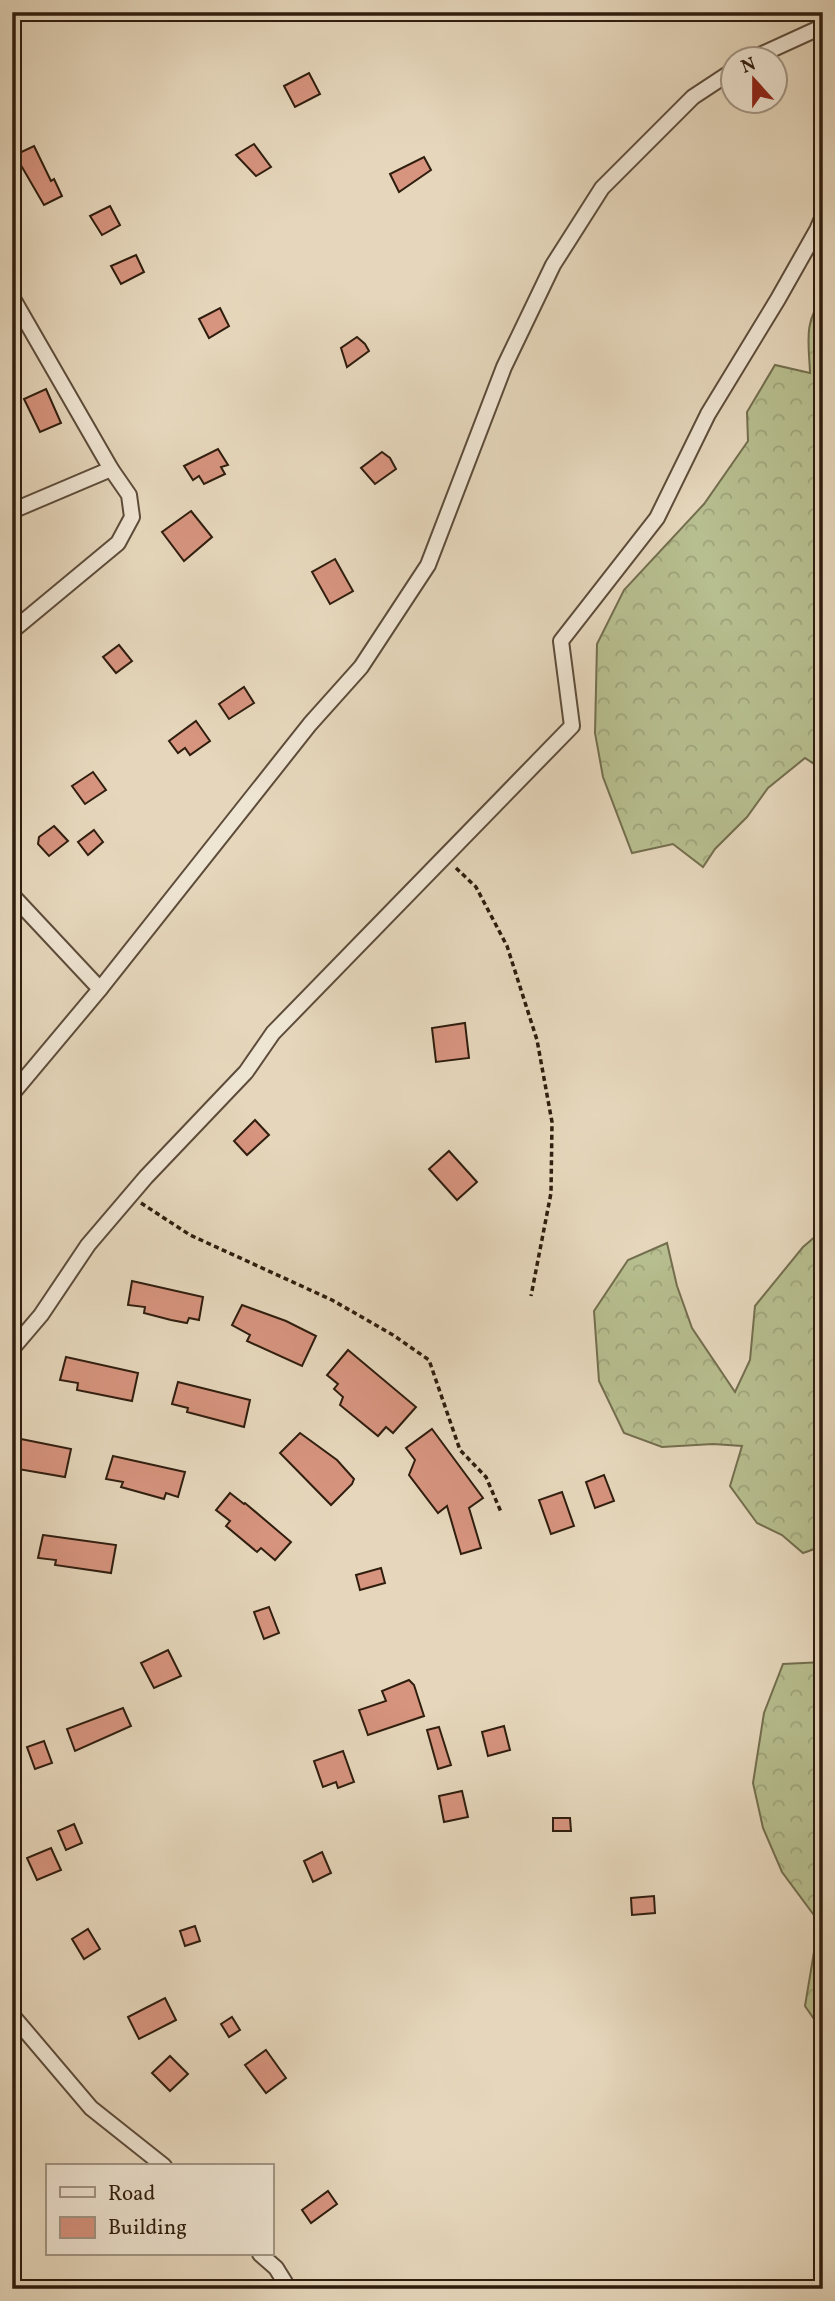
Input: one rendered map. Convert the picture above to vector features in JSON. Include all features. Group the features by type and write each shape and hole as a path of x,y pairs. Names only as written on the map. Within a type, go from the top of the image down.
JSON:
{"street":[{"path":"780,46 817,29"},
{"path":"12,1094 100,989 310,724 361,667 428,565 505,367 553,265 602,188 692,97 720,79"},
{"path":"12,1349 41,1315 88,1245 246,1072 273,1032 572,726 561,640 657,518 708,414 778,299 823,216"},
{"path":"12,298 111,469 129,495 132,517 118,543 12,631"},
{"path":"12,511 111,469"},
{"path":"12,895 100,989"},
{"path":"12,2015 91,2108 161,2164"},
{"path":"262,2256 276,2268 289,2289"}],"path":[{"path":"444,857 476,887 507,946 537,1040 552,1122 551,1193 531,1296"},
{"path":"130,1196 190,1235 332,1300 393,1335 429,1360 460,1450 486,1477 500,1513"}],"green space":[{"path":"823,298 823,770 805,758 768,788 747,817 715,849 703,867 673,844 632,853 603,777 595,733 597,644 624,590 704,504 748,441 747,412 775,365 810,373 810,325 812,316"},
{"path":"823,1230 823,1546 803,1553 782,1535 757,1523 730,1486 742,1446 713,1444 662,1447 624,1433 599,1381 594,1311 628,1260 667,1243 677,1286 692,1328 735,1392 750,1360 755,1306 803,1247"},
{"path":"823,1662 823,2032 805,2006 819,1922 782,1872 763,1828 753,1783 764,1713 783,1664"}],"building":[{"path":"309,73 320,94 295,107 284,86"},
{"path":"254,144 271,167 256,176 236,155"},
{"path":"34,146 51,181 54,179 62,196 44,205 15,155"},
{"path":"424,157 431,170 399,192 390,174"},
{"path":"110,206 120,225 102,235 90,216"},
{"path":"136,255 144,272 121,284 111,266"},
{"path":"220,308 229,326 209,338 199,319"},
{"path":"357,337 369,351 347,367 341,348"},
{"path":"46,389 61,423 40,432 24,399"},
{"path":"218,449 228,465 221,467 225,474 204,484 199,476 193,480 184,466"},
{"path":"382,452 390,458 396,469 375,484 361,468"},
{"path":"191,511 212,537 184,561 162,532"},
{"path":"335,559 353,591 330,604 312,572"},
{"path":"119,645 132,661 116,673 103,657"},
{"path":"244,687 254,703 229,719 219,704"},
{"path":"196,721 210,741 190,755 185,748 178,753 169,741"},
{"path":"93,772 106,790 85,804 72,786"},
{"path":"54,826 68,841 49,856 38,844 39,837"},
{"path":"94,830 103,842 88,855 78,842"},
{"path":"465,1023 469,1058 436,1062 432,1028"},
{"path":"255,1120 269,1135 247,1155 234,1141"},
{"path":"449,1151 477,1182 457,1200 429,1169"},
{"path":"132,1281 203,1297 199,1320 189,1318 187,1323 171,1320 144,1313 145,1307 128,1305"},
{"path":"242,1305 286,1321 316,1336 302,1366 247,1341 250,1335 232,1325"},
{"path":"348,1350 416,1407 393,1433 386,1427 378,1436 340,1405 343,1397 334,1389 338,1384 327,1375"},
{"path":"66,1357 138,1373 132,1401 77,1390 78,1383 60,1380"},
{"path":"178,1382 250,1400 244,1427 187,1412 188,1408 172,1404"},
{"path":"432,1429 483,1498 469,1508 481,1548 461,1554 447,1506 438,1513 409,1475 415,1460 406,1448"},
{"path":"300,1433 337,1460 354,1479 331,1505 280,1453"},
{"path":"12,1439 71,1449 65,1477 12,1468"},
{"path":"113,1456 185,1472 178,1497 166,1493 164,1499 121,1487 123,1482 106,1479"},
{"path":"604,1475 614,1501 595,1508 586,1482"},
{"path":"562,1492 574,1526 551,1534 539,1500"},
{"path":"230,1493 291,1542 275,1560 261,1548 257,1552 226,1526 230,1521 216,1510"},
{"path":"43,1535 116,1545 111,1573 55,1565 56,1560 38,1558"},
{"path":"381,1568 385,1583 360,1590 356,1575"},
{"path":"269,1607 279,1633 264,1639 254,1612"},
{"path":"168,1650 181,1676 154,1688 141,1663"},
{"path":"409,1680 414,1685 424,1716 368,1735 359,1710 386,1701 382,1691"},
{"path":"123,1708 131,1726 75,1751 67,1729"},
{"path":"504,1726 510,1750 488,1756 482,1732"},
{"path":"439,1727 451,1765 438,1769 427,1730"},
{"path":"44,1741 52,1763 35,1769 27,1747"},
{"path":"343,1751 354,1782 338,1788 336,1782 323,1787 314,1761"},
{"path":"462,1791 468,1817 444,1822 439,1796"},
{"path":"553,1818 570,1818 571,1831 553,1831"},
{"path":"74,1824 82,1843 66,1850 58,1831"},
{"path":"51,1848 61,1870 37,1880 27,1858"},
{"path":"322,1852 331,1873 313,1882 304,1861"},
{"path":"654,1896 655,1913 632,1915 631,1898"},
{"path":"195,1926 200,1941 185,1946 180,1931"},
{"path":"88,1929 100,1949 84,1959 72,1939"},
{"path":"165,1998 176,2020 139,2039 128,2017"},
{"path":"232,2017 240,2030 229,2037 221,2024"},
{"path":"266,2050 286,2078 266,2093 245,2065"},
{"path":"170,2056 188,2074 170,2091 152,2073"},
{"path":"328,2191 337,2204 311,2223 302,2210"}]}
